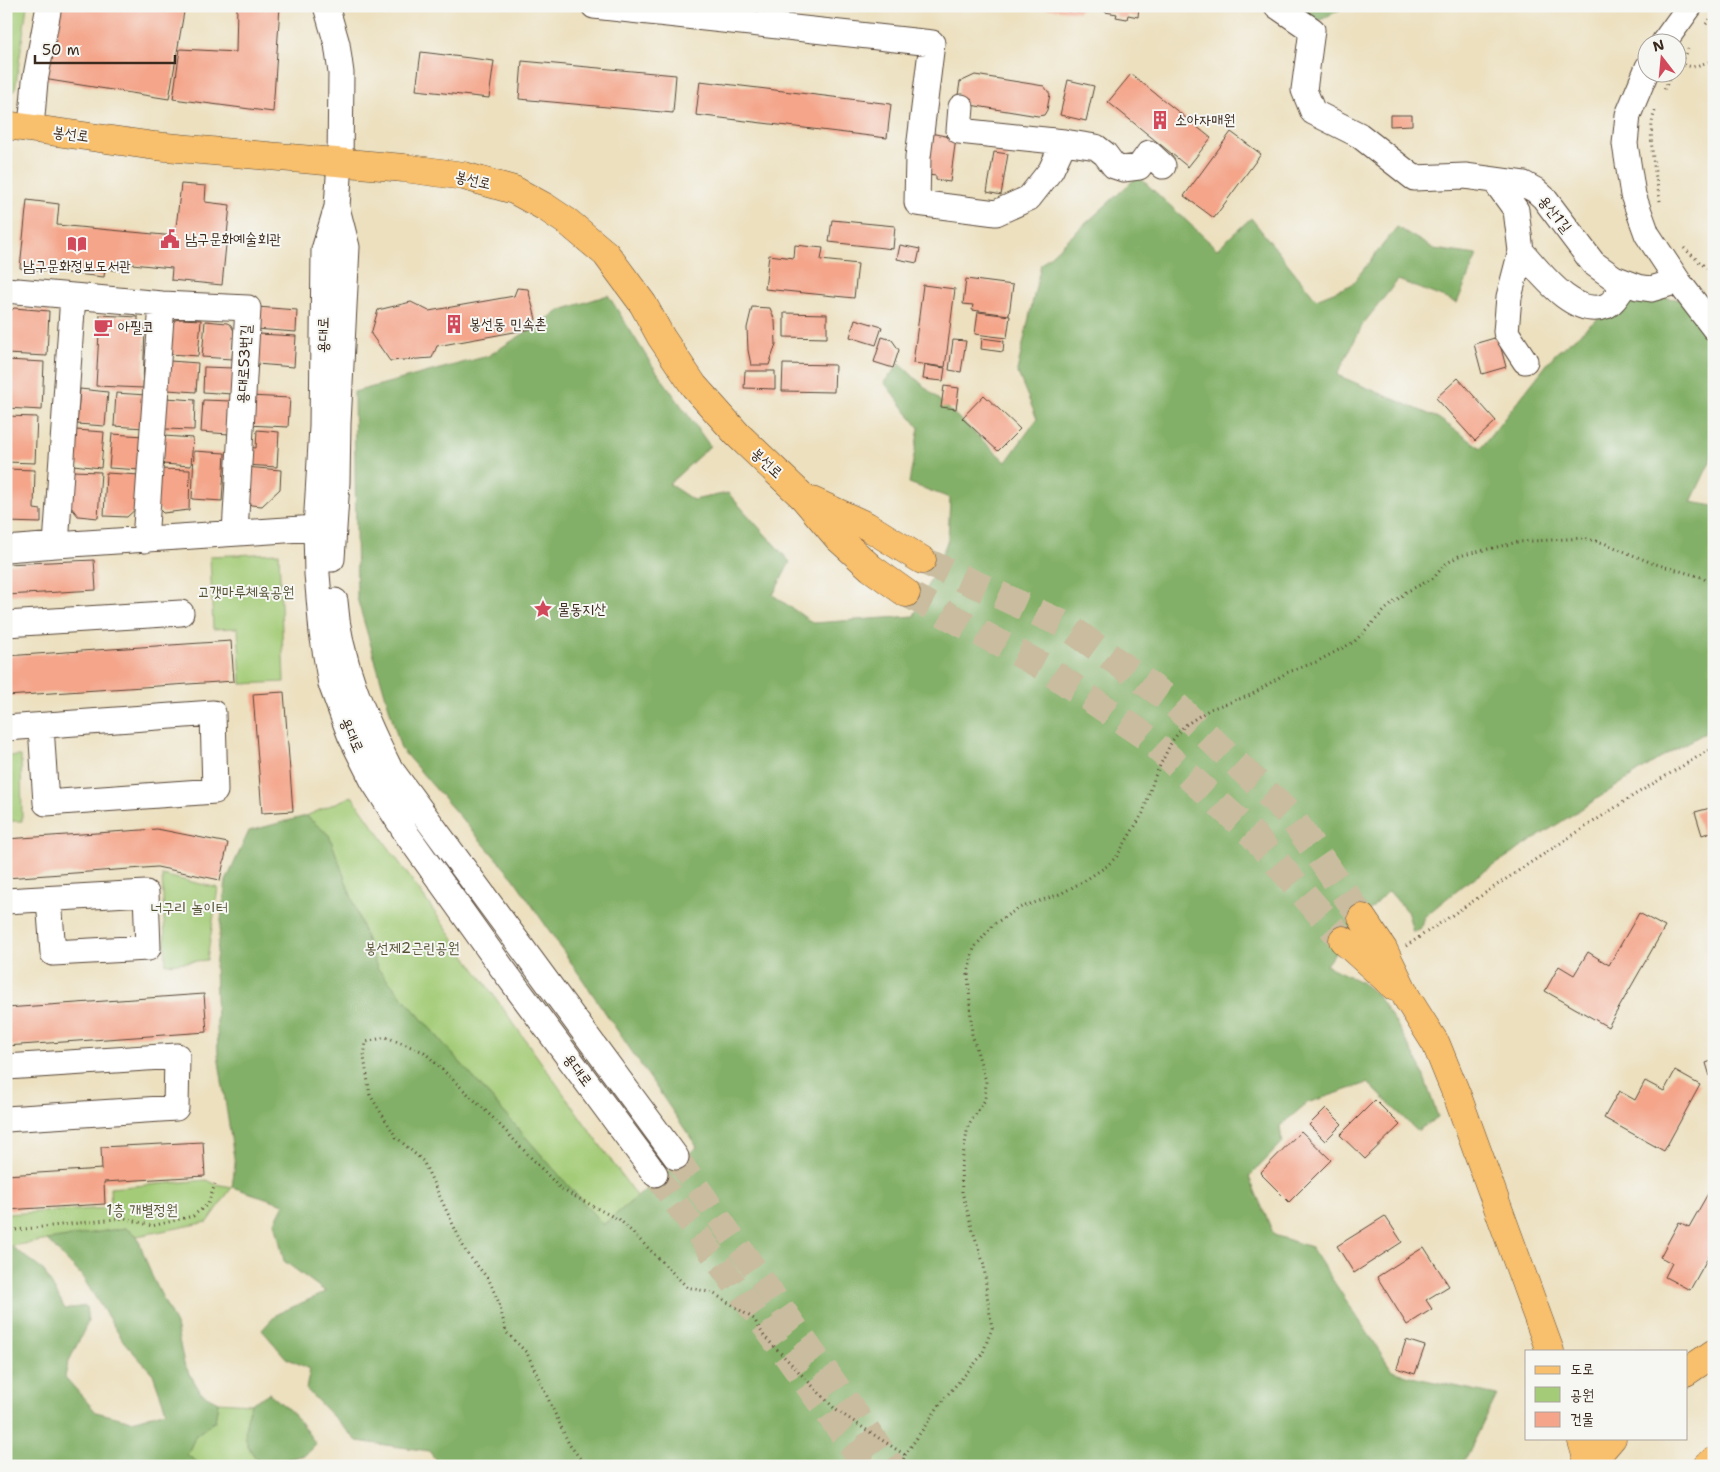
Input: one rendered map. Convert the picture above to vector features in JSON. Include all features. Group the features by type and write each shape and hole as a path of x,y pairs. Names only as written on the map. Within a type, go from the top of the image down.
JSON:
{"main road":[{"name":"봉선로","path":"18,127 155,146 340,162 464,176 514,190 569,223 606,254 643,304 661,337 694,386 737,434 804,498"},
{"path":"804,498 867,526 922,560"},
{"path":"804,498 838,538 871,568 906,593"},
{"path":"1362,918 1388,961 1407,998 1436,1044 1458,1098 1550,1350"},
{"path":"1342,940 1407,998"},
{"path":"1688,1371 1714,1353"},
{"path":"1581,1440 1589,1465"},
{"path":"1589,1465 1610,1440"},
{"path":"1708,1466 1714,1461"}],"street":[{"path":"18,127 35,80 49,6"},
{"name":"용대로","path":"326,6 336,44 340,73 340,162 337,207 324,250 322,427 316,528 317,574 322,633 331,684 350,735 373,781 408,836 496,960 655,1174"},
{"path":"594,6 648,10 719,20 932,43 918,156 917,202 996,213 1029,198 1051,170 1064,142"},
{"path":"719,20 747,6"},
{"name":"용산1길","path":"1276,6 1312,30 1304,90 1313,112 1359,135 1414,178 1465,176 1524,184 1535,190 1544,198 1593,263 1614,278 1638,287 1652,289 1678,281"},
{"path":"1671,32 1690,6"},
{"path":"1642,82 1628,115 1625,144 1632,195 1647,234 1678,281 1714,328"},
{"path":"961,107 959,131 1096,147 1105,154 1114,166 1122,169 1138,167 1149,153 1162,166"},
{"path":"1495,181 1516,210 1521,251 1509,297 1506,332 1525,361"},
{"name":"용대로","path":"337,207 347,247 338,413 337,482 332,551 336,620 350,676 368,725 389,767 676,1157"},
{"path":"1521,251 1562,295 1590,309 1608,305 1627,283"},
{"path":"6,290 162,304 145,540"},
{"path":"56,545 73,296"},
{"name":"용대로53번길","path":"162,304 248,308 235,532"},
{"path":"6,549 316,528"},
{"path":"6,624 181,613"},
{"path":"6,728 213,713 215,791 46,803 41,726"},
{"path":"6,901 49,899"},
{"path":"6,1067 177,1056 176,1108 6,1119"}],"path":[{"path":"1688,66 1694,67 1714,60"},
{"path":"1663,90 1668,82"},
{"path":"1657,106 1652,121 1651,133 1661,207"},
{"path":"1682,246 1714,275"},
{"path":"901,1466 905,1454 943,1400 982,1356 992,1328 984,1265 962,1192 962,1168 968,1126 985,1100 986,1081 972,1034 968,974 974,948 994,924 1019,908 1060,894 1084,881 1117,856 1143,813 1155,776 1172,741 1184,726 1210,709 1251,695 1286,674 1316,662 1354,642 1386,609 1406,592 1434,578 1444,565 1459,556 1518,542 1583,538 1604,543 1652,563 1700,577 1714,584"},
{"path":"1388,961 1413,941 1527,865 1679,767 1714,747"},
{"path":"586,1466 569,1444 527,1353 506,1332 499,1303 489,1280 466,1252 422,1161 396,1137 370,1095 364,1057 366,1042 386,1037 424,1052 493,1118 561,1189 619,1220"},
{"path":"6,1231 125,1218 152,1226 193,1216 208,1204 215,1184"},
{"path":"615,1215 687,1287 713,1293 754,1319 764,1336 836,1410 905,1454"}],"green space":[{"path":"6,6 27,6 15,91 6,89"},
{"path":"1289,6 1346,6 1317,22"},
{"path":"1138,176 1217,249 1251,218 1316,299 1351,285 1397,227 1434,249 1477,255 1457,303 1398,280 1363,324 1337,375 1438,418 1481,448 1555,354 1629,293 1685,300 1709,344 1711,383 1714,392 1714,446 1710,462 1691,502 1714,506 1714,728 1665,755 1463,885 1424,917 1420,930 1413,932 1408,913 1389,891 1354,926 1326,965 1359,981 1376,994 1396,1023 1421,1068 1438,1117 1417,1131 1368,1083 1307,1103 1280,1126 1282,1143 1249,1177 1274,1235 1311,1247 1392,1370 1416,1378 1497,1395 1462,1466 440,1466 429,1451 357,1441 306,1389 310,1369 286,1358 262,1330 277,1314 326,1292 284,1261 275,1222 284,1204 232,1187 235,1164 218,1055 215,967 226,881 249,831 306,816 329,835 377,968 603,1225 697,1147 514,879 401,749 357,598 354,392 488,356 561,310 608,295 650,362 710,446 669,484 693,500 728,493 790,562 773,595 813,623 914,616 948,540 950,498 909,483 919,428 884,382 900,364 1006,462 1037,419 1017,371 1041,264"},
{"name":"고갯마루체육공원","path":"279,553 284,682 241,684 238,628 213,629 210,556"},
{"path":"6,756 21,756 22,821 6,821"},
{"name":"봉선제2근린공원","path":"352,796 637,1197 603,1225 377,968 329,835 306,816"},
{"name":"너구리 놀이터","path":"162,875 218,888 207,960 166,964"},
{"name":"1층 개별정원","path":"207,1180 215,1184 232,1187 208,1222 137,1236 125,1228 11,1246 6,1250 6,1214 111,1208 110,1188"},
{"path":"125,1228 137,1236 152,1276 176,1325 184,1364 201,1393 218,1402 215,1421 196,1435 187,1455 203,1466 6,1466 6,1250 11,1246 44,1271 65,1309 86,1306 88,1322 68,1363 65,1377 96,1412 132,1421 166,1411 153,1374 124,1342 81,1275 47,1240"},
{"path":"269,1393 294,1414 316,1444 305,1455 262,1466 250,1450 245,1430 251,1404"},
{"path":"218,1402 251,1404 245,1430 247,1443 262,1466 203,1466 187,1455 196,1435 215,1421"}],"building":[{"path":"56,6 185,6 169,99 43,79"},
{"path":"237,6 280,6 273,112 173,99 180,49 236,52"},
{"path":"1042,6 1080,6 1079,12 1042,8"},
{"path":"1106,6 1139,6 1138,17 1128,15 1127,19 1116,17 1117,14 1105,12"},
{"path":"421,52 494,61 489,98 416,90"},
{"path":"522,61 676,75 673,113 519,99"},
{"name":"소아자매원","path":"1131,74 1211,138 1188,167 1108,102"},
{"path":"975,75 1044,86 1050,94 1047,110 1044,115 1038,116 964,104 958,95 960,82"},
{"path":"1068,80 1094,86 1086,121 1060,115"},
{"path":"700,81 891,104 887,138 696,115"},
{"path":"1390,115 1412,115 1412,125 1390,126"},
{"name":"소아자매원","path":"1231,132 1261,154 1214,218 1184,196"},
{"path":"930,133 956,138 950,182 936,180 936,176 928,175"},
{"path":"994,152 1008,154 1001,195 987,192"},
{"path":"181,184 206,186 205,202 230,205 222,285 171,280 172,268 122,263 121,271 105,269 104,277 20,268 27,200 59,204 57,225 175,236"},
{"path":"832,220 895,226 893,249 829,242"},
{"path":"795,245 823,248 821,260 858,264 854,298 765,289 769,255 794,258"},
{"path":"900,245 920,249 917,263 897,259"},
{"path":"966,279 1013,285 1009,315 972,310 973,305 963,304"},
{"path":"923,285 955,289 945,367 913,363"},
{"name":"봉선동 민속촌","path":"517,288 528,289 536,319 531,329 437,346 432,358 390,361 371,334 378,310 411,302 429,311 514,296"},
{"path":"257,307 297,310 296,332 255,329"},
{"path":"752,307 770,308 775,321 776,344 769,365 751,365 747,328"},
{"path":"14,308 49,311 47,356 6,354 6,315"},
{"path":"978,312 1010,316 1007,338 975,334"},
{"path":"784,313 827,314 827,338 784,337"},
{"path":"100,315 138,317 138,326 145,326 143,388 96,386"},
{"path":"855,319 882,327 876,345 850,337"},
{"path":"175,320 201,320 198,356 170,354 172,325"},
{"path":"205,321 231,325 234,331 232,359 202,357"},
{"path":"258,334 296,336 294,367 256,364"},
{"path":"882,337 892,340 899,350 893,368 874,362"},
{"path":"1498,337 1506,367 1482,374 1474,344"},
{"path":"982,338 1004,341 1003,352 981,349"},
{"path":"953,340 966,341 961,372 949,370"},
{"path":"6,360 44,362 42,410 6,408"},
{"path":"170,361 198,363 196,392 168,390"},
{"path":"783,364 835,365 834,392 782,391"},
{"path":"925,365 945,368 943,381 923,379"},
{"path":"204,367 233,368 232,394 203,392"},
{"path":"745,371 775,371 775,389 744,388"},
{"path":"1458,378 1496,421 1475,441 1436,398"},
{"path":"944,386 959,388 956,409 941,407"},
{"path":"80,389 108,392 105,426 77,424"},
{"path":"116,393 146,395 144,428 114,426"},
{"path":"984,395 1020,429 998,451 962,418"},
{"path":"249,396 290,398 288,427 247,425"},
{"path":"166,398 195,400 194,430 165,429"},
{"path":"203,400 231,401 229,434 201,432"},
{"path":"6,416 37,417 35,463 6,462"},
{"path":"76,430 104,432 101,468 73,465"},
{"path":"257,430 279,432 277,467 246,465 247,447 256,448"},
{"path":"112,434 144,436 141,470 109,468"},
{"path":"164,436 193,438 191,466 162,464"},
{"path":"194,451 225,453 222,501 192,499"},
{"path":"245,467 281,470 280,489 262,506 251,505 243,496"},
{"path":"6,469 35,470 34,509 41,510 41,523 6,522"},
{"path":"159,469 190,470 189,510 163,513 157,507"},
{"path":"72,471 101,472 98,518 78,516 71,507"},
{"path":"106,473 140,475 139,506 127,517 104,516"},
{"path":"94,560 96,590 6,595 6,564"},
{"path":"231,641 234,681 6,696 6,656"},
{"path":"284,692 293,811 262,813 253,694"},
{"path":"1714,807 1714,831 1702,835 1695,812"},
{"path":"157,829 228,843 220,880 157,867 6,878 6,839"},
{"path":"1639,913 1665,927 1608,1027 1545,991 1559,966 1574,975 1588,952 1609,965"},
{"path":"204,994 207,1032 6,1046 6,1008"},
{"path":"1714,1060 1714,1086 1713,1086 1706,1063"},
{"path":"1675,1071 1700,1085 1664,1151 1604,1118 1619,1091 1635,1100 1645,1081 1664,1091"},
{"path":"1375,1100 1400,1125 1365,1159 1340,1135"},
{"path":"1326,1108 1342,1124 1325,1141 1309,1125"},
{"path":"1301,1131 1331,1160 1289,1202 1260,1173"},
{"path":"203,1142 205,1176 104,1182 105,1204 6,1210 6,1175 102,1169 101,1147"},
{"path":"1714,1183 1714,1247 1690,1290 1665,1277 1672,1263 1660,1257 1679,1222 1689,1227"},
{"path":"1385,1216 1402,1242 1354,1273 1337,1246"},
{"path":"1424,1247 1449,1286 1426,1300 1432,1309 1407,1325 1377,1277"},
{"path":"1406,1340 1425,1346 1415,1374 1397,1368"}],"tunnel":[{"path":"922,560 1067,626 1171,701 1290,815 1362,918"},
{"path":"906,593 1042,666 1145,736 1254,836 1343,940"},
{"path":"676,1157 893,1466"},
{"path":"655,1174 865,1466"}],"place":[{"name":"소아자매원","path":"1160,120"},
{"name":"남구문화예술회관","path":"170,239"},
{"name":"남구문화정보도서관","path":"77,244"},
{"name":"봉선동 민속촌","path":"454,324"},
{"name":"아필코","path":"103,327"},
{"name":"물동지산","path":"543,609"}]}
